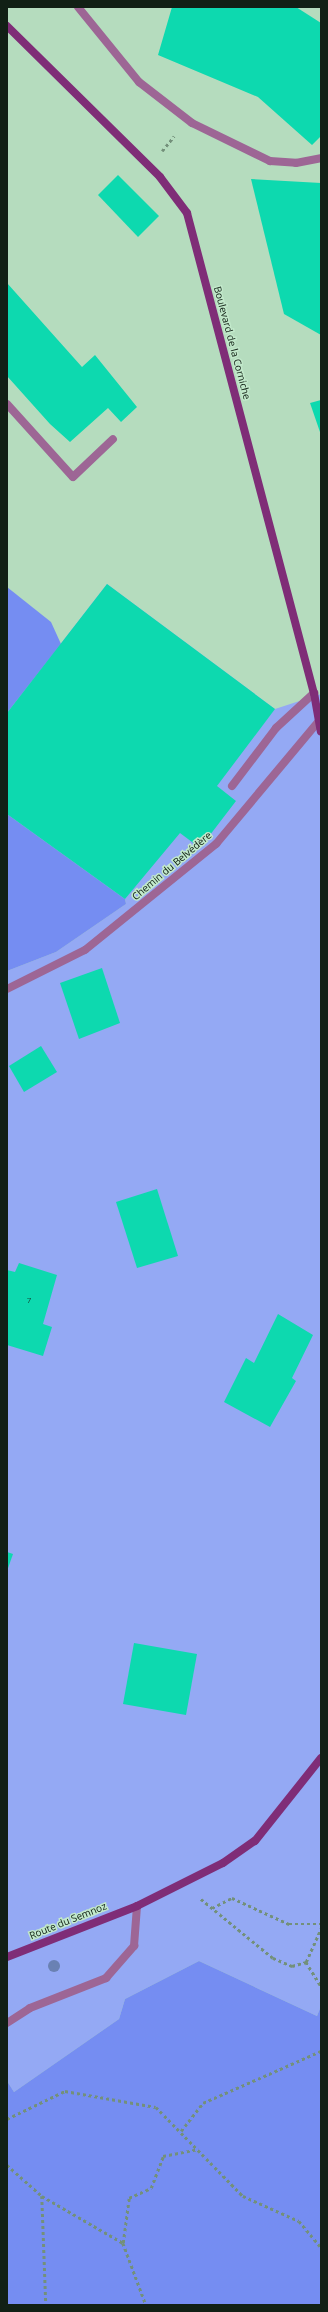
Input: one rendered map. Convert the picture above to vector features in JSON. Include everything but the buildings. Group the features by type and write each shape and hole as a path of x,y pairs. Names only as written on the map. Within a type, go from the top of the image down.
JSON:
{"main road":[{"name":"Boulevard de la Corniche","path":"7,26 160,177 187,213 314,692 321,731"},
{"path":"137,1906 184,1884 255,1840 321,1758"},
{"name":"Route du Semnoz","path":"7,1957 137,1906"}],"street":[{"path":"78,7 139,82 192,123 270,161 296,163 321,158"},
{"path":"7,404 73,477 113,439"},
{"path":"232,786 276,728 314,692"},
{"name":"Chemin du Belvédère","path":"7,989 85,950 216,844 319,721"},
{"path":"7,2023 30,2008 94,1984 122,1963 134,1946 137,1906"}],"path":[{"path":"184,1884 273,1958 292,1966 306,1962"},
{"path":"212,1908 232,1898 289,1924 321,1924"},
{"path":"306,1962 321,1928"},
{"path":"306,1962 321,1986"},
{"path":"181,2131 203,2103 321,2051"},
{"path":"7,2119 65,2091 156,2107 243,2196 299,2221 321,2248"},
{"path":"146,2305 123,2243 129,2198 151,2188 163,2156 198,2149"},
{"path":"7,2165 42,2196 123,2243"},
{"path":"42,2196 46,2305"}],"shaded area":[{"path":"107,584 275,709 321,694 321,2006 317,2016 199,1961 125,1999 119,2019 14,2092 7,2081 7,971 56,952 126,904 125,899 7,814 7,713"},
{"path":"7,587 51,622 61,644 7,713"},
{"path":"7,814 125,899 126,904 56,952 7,971"},
{"path":"199,1961 317,2016 321,2006 321,2305 7,2305 7,2081 14,2092 119,2019 125,1999"}]}
